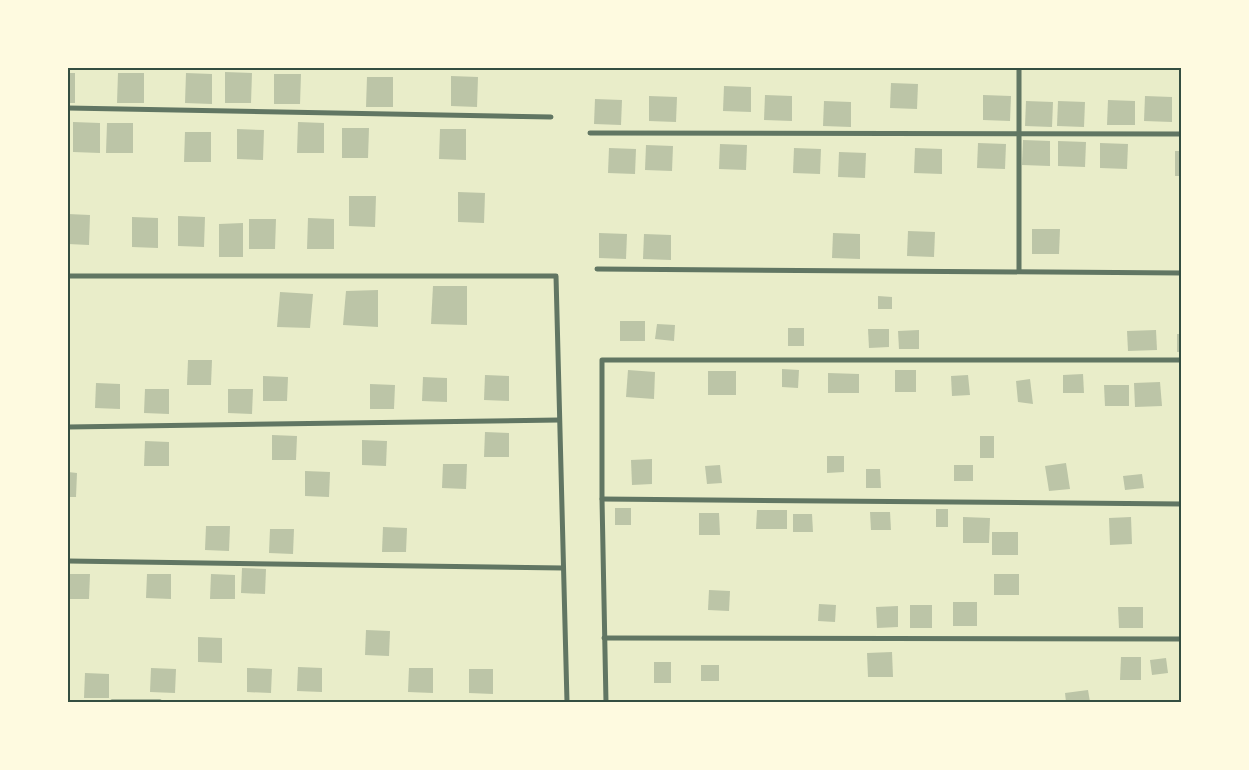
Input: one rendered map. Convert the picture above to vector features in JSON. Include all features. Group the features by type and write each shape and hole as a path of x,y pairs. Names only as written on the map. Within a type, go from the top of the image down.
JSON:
{"street":[{"path":"1019,68 1019,270"},
{"path":"68,108 551,116"},
{"path":"590,133 1182,134"},
{"path":"597,269 1019,270 1182,273"},
{"path":"68,276 556,276 567,702"},
{"path":"606,702 602,498 602,360 1182,360"},
{"path":"68,427 560,420"},
{"path":"602,498 1182,504"},
{"path":"68,561 563,568"},
{"path":"604,638 1182,638"},
{"path":"112,702 160,702"}],"building":[{"path":"225,72 252,73 251,103 225,103"},
{"path":"68,73 75,73 75,103 68,103"},
{"path":"118,73 144,73 144,103 117,103"},
{"path":"186,73 212,74 212,104 185,103"},
{"path":"274,74 301,74 300,104 274,104"},
{"path":"451,76 478,77 477,107 451,106"},
{"path":"367,77 393,77 393,107 366,107"},
{"path":"891,83 918,84 917,109 890,108"},
{"path":"724,86 751,87 751,112 723,111"},
{"path":"765,95 792,96 792,121 764,120"},
{"path":"983,95 1011,96 1010,121 983,120"},
{"path":"649,96 677,97 676,122 649,121"},
{"path":"1145,96 1172,97 1172,122 1144,121"},
{"path":"595,99 622,100 621,125 594,124"},
{"path":"1108,100 1135,101 1135,125 1107,125"},
{"path":"824,101 851,102 851,127 823,126"},
{"path":"1026,101 1053,102 1052,127 1025,126"},
{"path":"1058,101 1085,102 1084,127 1057,126"},
{"path":"73,122 100,123 100,153 73,152"},
{"path":"298,122 324,123 324,153 297,153"},
{"path":"107,123 133,123 133,153 106,153"},
{"path":"342,128 369,128 368,158 342,158"},
{"path":"237,129 264,130 263,160 237,159"},
{"path":"440,129 466,129 466,160 439,159"},
{"path":"185,132 211,132 211,162 184,162"},
{"path":"1023,140 1050,141 1050,166 1022,165"},
{"path":"1058,141 1086,142 1085,167 1058,166"},
{"path":"978,143 1006,144 1005,169 977,168"},
{"path":"1100,143 1128,144 1127,169 1100,168"},
{"path":"720,144 747,145 746,170 719,169"},
{"path":"646,145 673,146 672,171 645,170"},
{"path":"609,148 636,149 635,174 608,173"},
{"path":"794,148 821,149 820,174 793,173"},
{"path":"915,148 942,149 942,174 914,173"},
{"path":"1175,151 1182,151 1182,176 1175,176"},
{"path":"839,152 866,153 865,178 838,177"},
{"path":"458,192 485,193 484,223 458,222"},
{"path":"349,196 376,196 375,227 349,226"},
{"path":"68,214 90,215 89,245 68,244"},
{"path":"178,216 205,217 204,247 178,246"},
{"path":"132,217 158,218 158,248 132,247"},
{"path":"308,218 334,219 334,249 307,249"},
{"path":"249,219 276,219 275,249 249,249"},
{"path":"243,223 243,257 219,257 219,224"},
{"path":"1032,229 1060,229 1059,254 1032,254"},
{"path":"908,231 935,232 934,257 907,256"},
{"path":"599,233 627,234 626,259 599,258"},
{"path":"833,233 860,234 860,259 832,258"},
{"path":"644,234 671,235 671,260 643,259"},
{"path":"433,286 467,286 467,325 431,324"},
{"path":"378,290 378,327 343,325 346,291"},
{"path":"280,292 313,294 310,328 277,327"},
{"path":"878,296 892,297 892,309 878,309"},
{"path":"620,321 645,321 645,341 620,341"},
{"path":"657,324 675,325 674,341 655,339"},
{"path":"788,328 804,328 804,346 788,346"},
{"path":"868,329 889,329 889,347 869,348"},
{"path":"919,330 919,349 899,349 898,331"},
{"path":"1156,330 1157,350 1128,351 1127,331"},
{"path":"1177,334 1182,334 1182,352 1177,352"},
{"path":"188,360 212,360 211,385 187,385"},
{"path":"782,369 799,370 798,388 782,387"},
{"path":"628,370 655,372 654,399 626,397"},
{"path":"895,370 916,370 916,392 895,392"},
{"path":"708,371 736,371 736,395 708,395"},
{"path":"828,373 859,374 859,393 828,393"},
{"path":"1083,374 1084,393 1063,393 1063,375"},
{"path":"485,375 509,376 509,401 484,400"},
{"path":"968,375 970,395 952,396 951,376"},
{"path":"263,376 288,377 287,401 263,401"},
{"path":"423,377 447,378 447,402 422,401"},
{"path":"1030,379 1033,404 1018,402 1016,381"},
{"path":"1160,382 1162,406 1135,407 1134,383"},
{"path":"96,383 120,384 120,409 95,408"},
{"path":"370,384 395,385 394,409 370,409"},
{"path":"1104,385 1129,385 1129,406 1105,406"},
{"path":"145,389 169,389 169,414 144,413"},
{"path":"228,389 253,389 252,414 228,413"},
{"path":"485,432 509,433 509,457 484,457"},
{"path":"272,435 297,436 296,460 272,460"},
{"path":"980,436 994,436 994,458 980,458"},
{"path":"362,440 387,441 386,466 362,465"},
{"path":"145,441 169,442 169,466 144,466"},
{"path":"827,456 844,456 844,472 827,473"},
{"path":"652,459 652,484 632,485 631,460"},
{"path":"1066,463 1070,489 1049,491 1045,466"},
{"path":"443,464 467,464 466,489 442,488"},
{"path":"720,465 722,483 707,484 705,466"},
{"path":"954,465 973,465 973,481 954,481"},
{"path":"866,469 880,469 881,488 866,488"},
{"path":"305,471 330,472 329,497 305,496"},
{"path":"68,472 77,473 76,497 68,497"},
{"path":"1142,474 1144,488 1125,490 1123,476"},
{"path":"615,508 631,508 631,525 615,525"},
{"path":"936,509 948,509 948,527 936,527"},
{"path":"757,510 787,510 787,529 756,529"},
{"path":"870,512 890,512 891,530 871,530"},
{"path":"699,513 719,513 720,535 699,535"},
{"path":"793,514 812,514 813,532 793,532"},
{"path":"963,517 990,518 989,543 963,543"},
{"path":"1131,517 1132,544 1110,545 1109,518"},
{"path":"206,526 230,526 229,551 205,550"},
{"path":"383,527 407,528 406,552 382,552"},
{"path":"270,529 294,529 293,554 269,553"},
{"path":"992,532 1018,532 1018,555 992,555"},
{"path":"242,568 266,569 265,594 241,593"},
{"path":"68,574 90,574 89,599 68,599"},
{"path":"147,574 171,574 171,599 146,598"},
{"path":"211,574 235,575 235,599 210,599"},
{"path":"994,574 1019,574 1019,595 994,595"},
{"path":"709,590 730,591 729,611 708,610"},
{"path":"953,602 977,602 977,626 953,626"},
{"path":"819,604 836,605 835,622 818,621"},
{"path":"910,605 932,605 932,628 910,628"},
{"path":"898,606 898,627 877,628 876,607"},
{"path":"1118,607 1143,607 1143,628 1119,628"},
{"path":"366,630 390,631 389,656 365,655"},
{"path":"198,637 222,638 222,663 198,662"},
{"path":"892,652 893,677 868,677 867,653"},
{"path":"1121,657 1141,657 1141,680 1120,680"},
{"path":"1166,658 1168,673 1152,675 1150,660"},
{"path":"654,662 671,662 671,683 654,683"},
{"path":"701,665 719,665 719,681 701,681"},
{"path":"298,667 322,668 322,692 297,691"},
{"path":"151,668 176,669 175,693 150,692"},
{"path":"247,668 272,669 271,693 247,692"},
{"path":"409,668 433,668 433,693 408,692"},
{"path":"469,669 493,669 493,694 469,693"},
{"path":"85,673 109,674 109,698 84,698"},
{"path":"1088,690 1090,702 1066,702 1065,693"}]}
